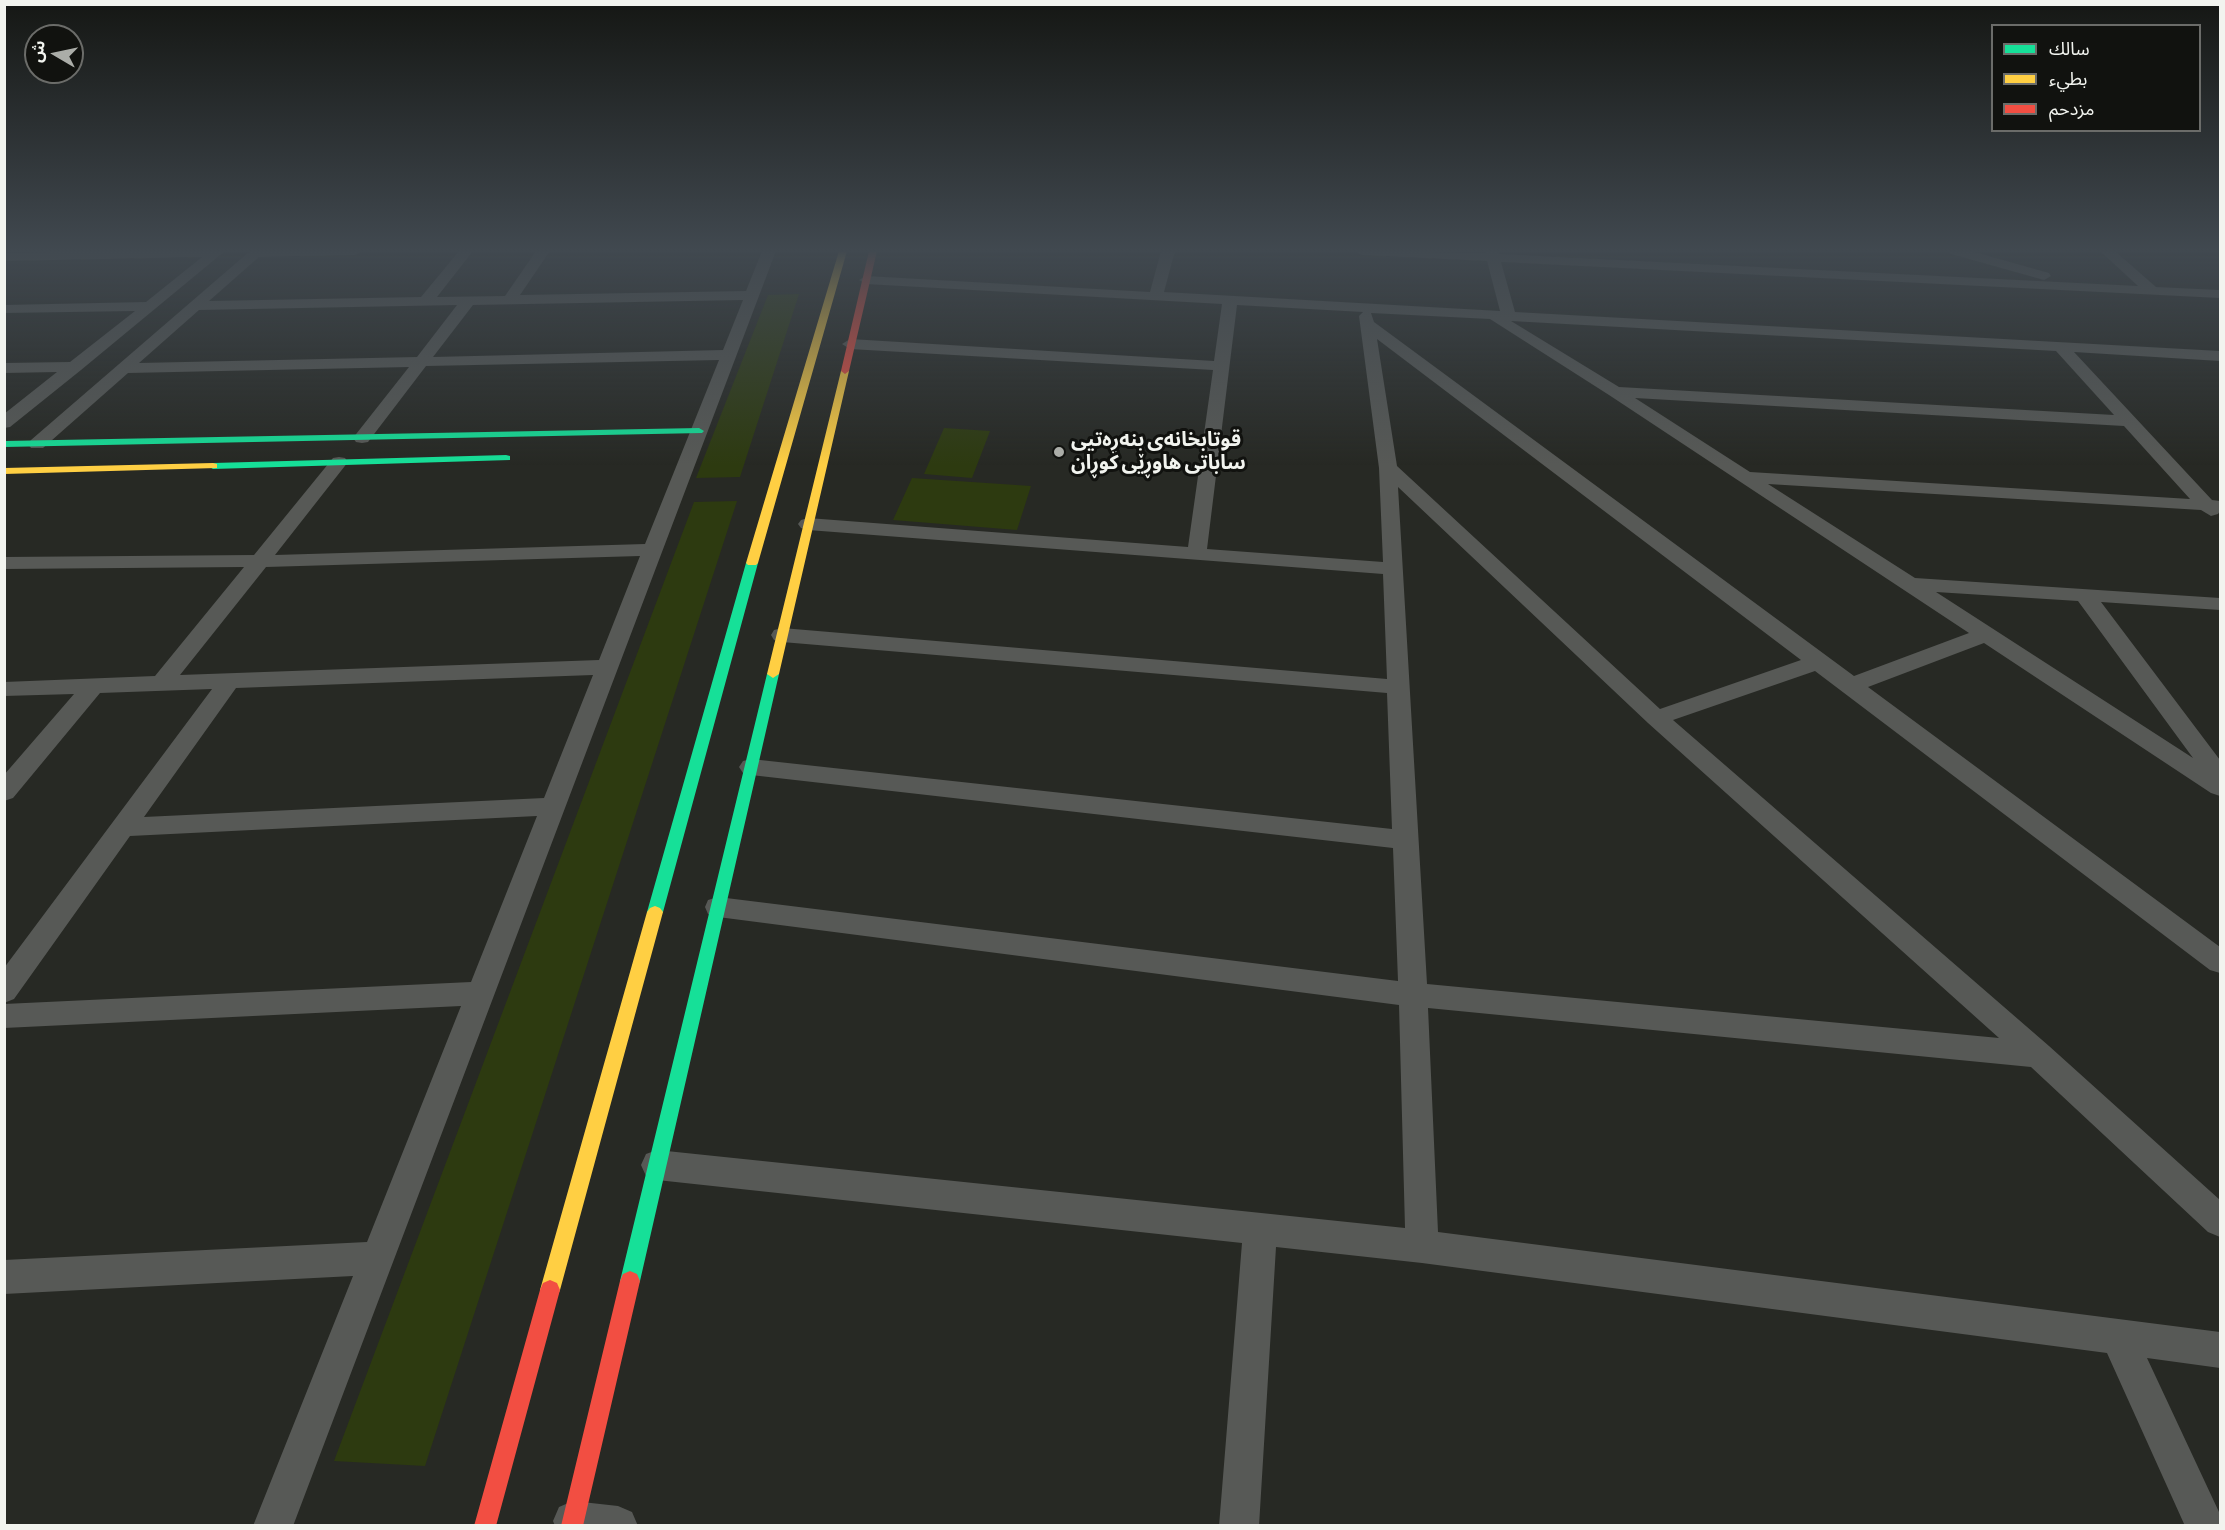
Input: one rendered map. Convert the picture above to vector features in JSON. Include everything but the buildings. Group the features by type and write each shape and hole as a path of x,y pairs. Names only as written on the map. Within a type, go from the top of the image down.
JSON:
{"street":[{"path":"4,423 130,322"},
{"path":"5,471 175,322"},
{"path":"362,438 451,322"},
{"path":"273,1526 607,667 689,446 741,322"},
{"path":"485,1526 823,322"},
{"path":"618,1526 572,1523 808,524 812,481 855,322"},
{"path":"1197,554 1227,322"},
{"path":"1367,322 1388,468 1413,995 1422,1246"},
{"path":"1374,322 1818,662 2220,962"},
{"path":"1509,322 1906,584 2220,787"},
{"path":"1599,322 2220,356"},
{"path":"850,344 1220,366"},
{"path":"2061,348 2213,506 2220,521"},
{"path":"124,368 728,355"},
{"path":"4,368 75,367"},
{"path":"1615,392 2129,421"},
{"path":"4,444 362,438 689,446"},
{"path":"5,471 514,457"},
{"path":"162,683 339,462"},
{"path":"1388,468 1656,718 2038,1055 2220,1221"},
{"path":"1744,477 2213,506"},
{"path":"808,524 1393,569"},
{"path":"4,563 261,561 652,550"},
{"path":"1906,584 2220,604"},
{"path":"2085,596 2220,777"},
{"path":"782,635 1397,687"},
{"path":"1850,686 1985,635"},
{"path":"1656,718 1818,662"},
{"path":"4,689 607,667"},
{"path":"4,991 229,681"},
{"path":"4,792 93,686"},
{"path":"751,767 1405,840"},
{"path":"125,827 553,806"},
{"path":"718,907 1413,995 2038,1055"},
{"path":"4,1016 480,993"},
{"path":"657,1166 1422,1246 2220,1350"},
{"path":"1239,1526 1260,1228"},
{"path":"4,1277 377,1258"},
{"path":"2118,1336 2205,1526"}],"green space":[{"path":"757,322 790,322 740,477 696,478"},
{"path":"944,428 990,431 972,478 924,474"},
{"path":"912,478 1031,486 1017,530 893,520"},
{"path":"737,501 425,1466 334,1461 694,502"}],"traffic: fast":[{"path":"4,444 699,431"},
{"path":"213,466 506,458"},
{"path":"655,912 752,563"},
{"path":"630,1281 773,674"}],"traffic: slow":[{"path":"752,563 822,322"},
{"path":"773,674 845,371"},
{"path":"4,471 213,466"},
{"path":"550,1290 655,912"}],"traffic: jam":[{"path":"845,371 856,322"},
{"path":"572,1526 630,1281"},
{"path":"485,1526 550,1290"}],"place":[{"name":"قوتابخانەی بنەڕەتیی ساباتی هاوڕێی کوڕان","path":"1059,452"}]}
